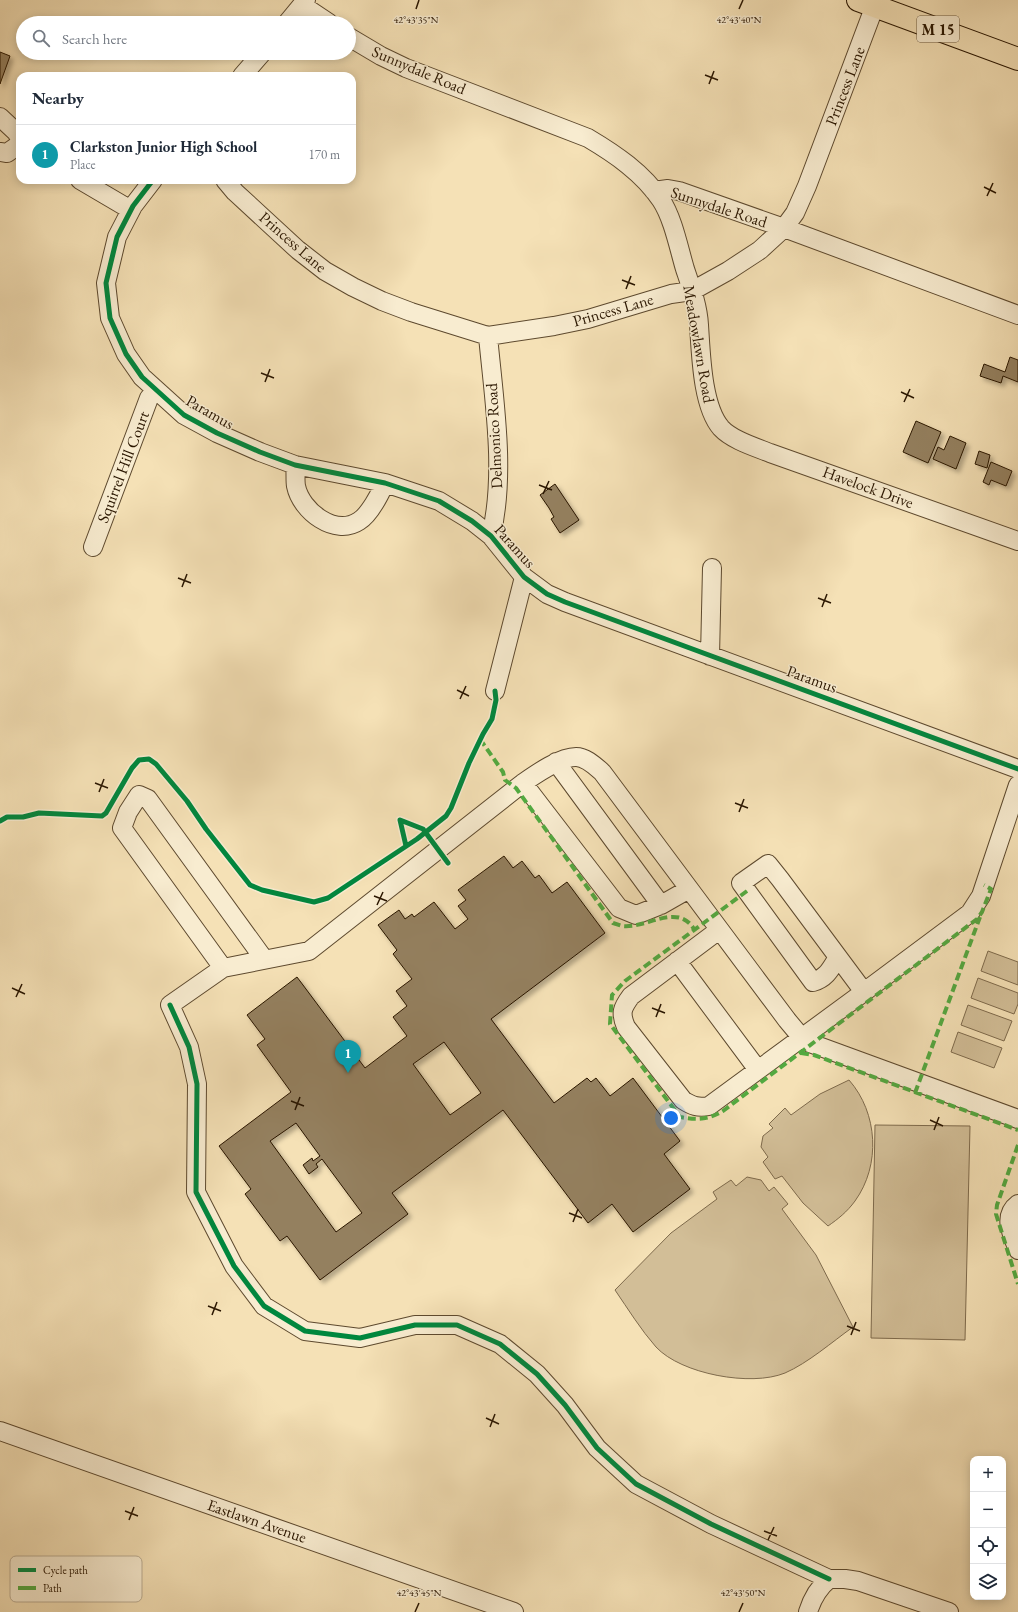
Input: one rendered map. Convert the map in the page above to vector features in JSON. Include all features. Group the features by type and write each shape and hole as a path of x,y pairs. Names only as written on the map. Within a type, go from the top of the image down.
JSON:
{"main road":[{"name":"M 15","path":"870,2 1018,59"}],"street":[{"path":"293,16 304,2 321,16"},
{"name":"Princess Lane","path":"228,184 235,192 298,250 325,271 382,301 425,317 488,336 581,320 671,294 692,291 728,271 760,250 784,228 795,213 807,186 870,2"},
{"name":"Sunnydale Road","path":"356,41 381,56 406,68 588,138 612,152 647,182 654,191 668,189 679,191 784,228 1018,315"},
{"path":"245,72 256,60"},
{"path":"0,117 16,132"},
{"path":"0,152 7,153 16,147"},
{"path":"87,184 131,210"},
{"name":"Paramus","path":"150,184 131,210 117,237 106,283 110,318 126,354 142,377 184,415 217,433 295,465 385,483 439,501 472,521 491,536 524,577 547,594 565,602 1018,769"},
{"name":"Meadowlawn Road","path":"654,191 662,202 674,231 692,291 699,323 700,354 708,400 713,414 722,428"},
{"name":"Delmonico Road","path":"488,336 497,440 497,507 491,536"},
{"name":"Squirrel Hill Court","path":"93,547 149,398 156,390"},
{"name":"Havelock Drive","path":"722,428 742,441 770,453 1018,541"},
{"path":"295,465 296,486 302,500 312,513 327,523 344,526 359,521 376,500 385,483"},
{"path":"710,656 712,568"},
{"path":"495,691 524,577"},
{"path":"949,1612 858,1581 828,1578 711,1524 636,1484 597,1448 565,1405 537,1374 500,1344 457,1325 415,1325 360,1338 305,1331 264,1306 234,1266 196,1192 197,1084 188,1047 170,1005 222,968 309,951 523,783 556,762 576,757 588,761 602,772 719,930 802,1038 810,1043 1018,1119"},
{"path":"556,762 661,905"},
{"path":"523,783 619,908 636,915 661,905 689,889"},
{"path":"719,930 631,996 624,1006 622,1018 626,1027 683,1100 693,1106 701,1107 709,1106 970,913 980,896 1018,785"},
{"path":"222,968 122,828 128,812 139,795 148,799 264,959"},
{"path":"838,957 828,974 820,980 813,982 741,883 768,864 838,957 864,992"},
{"path":"677,961 758,1070"},
{"path":"1018,1204 1013,1208 1009,1221 1018,1250"},
{"name":"Eastlawn Avenue","path":"0,1431 514,1612"},
{"path":"808,1612 813,1598 821,1585 828,1578"}],"shaded area":[{"path":"988,951 1018,962 1018,985 981,971"},
{"path":"978,978 1018,993 1018,1004 1014,1014 971,998"},
{"path":"968,1005 1012,1021 1004,1041 961,1025"},
{"path":"958,1032 1002,1048 994,1068 951,1052"},
{"path":"849,1080 859,1093 866,1108 873,1139 872,1156 869,1172 855,1201 849,1209 828,1226 803,1203 782,1176 775,1179 763,1162 768,1157 761,1147 763,1136 773,1128 769,1124 785,1108 791,1115 820,1094"},
{"path":"875,1125 970,1126 965,1340 871,1338"},
{"path":"747,1177 761,1180 769,1191 774,1187 788,1204 782,1209 816,1255 853,1327 794,1369 771,1377 754,1379 736,1378 699,1371 667,1356 650,1340 615,1290 671,1233 717,1199 713,1192 731,1180 736,1186"}],"building":[{"path":"0,52 10,56 0,84"},
{"path":"1010,357 1018,360 1018,382 1003,376 1001,383 980,376 984,364 1005,372"},
{"path":"916,421 941,432 928,463 903,452"},
{"path":"950,436 966,443 956,469 933,459 938,447 944,450"},
{"path":"979,451 990,455 987,468 975,464"},
{"path":"991,462 1012,471 1006,486 991,480 989,485 983,482"},
{"path":"555,484 579,520 560,533 551,519 554,517 540,495"},
{"path":"504,856 513,868 522,861 535,878 539,875 552,893 567,882 605,933 491,1019 554,1103 587,1078 591,1082 596,1078 610,1096 633,1078 680,1141 664,1154 690,1189 633,1232 612,1204 588,1223 503,1110 392,1193 408,1214 320,1280 287,1236 280,1241 245,1194 251,1189 219,1146 291,1092 257,1045 265,1039 247,1015 297,977 365,1068 407,1036 393,1017 407,1006 396,991 412,979 393,954 397,950 378,925 399,910 405,919 412,914 414,917 434,902 455,929 468,919 458,906 466,900 458,890","holes":["444,1042 481,1093 450,1115 413,1064","296,1123 320,1156 313,1161 312,1158 303,1165 309,1174 318,1167 316,1164 322,1159 362,1213 336,1232 270,1141"]}],"marked path":[{"path":"480,739 503,772 505,780 516,788 613,923 622,926 632,926 670,917 687,921 694,929"},
{"path":"747,891 625,981 612,995 610,1024 680,1117 691,1119 707,1118 723,1111 977,919 982,912 991,889 984,885"},
{"path":"915,1093 980,917"},
{"path":"801,1053 814,1055 1018,1130"},
{"path":"1018,1145 997,1205 996,1214 1018,1284"}],"cycle path":[{"path":"150,184 133,206 117,237 106,283 110,318 126,354 142,377 184,415 217,433 260,452 295,465 385,483 439,501 472,521 491,536 524,577 547,594 565,602 1018,769"},
{"path":"0,821 7,817 23,817 39,813 102,816 106,813 132,768 139,760 149,759 156,764 187,801 206,829 250,885 262,890 314,902 328,898 417,839 446,816 451,808 469,763 492,719 496,700 495,691"},
{"path":"406,846 400,820 423,829 448,863"},
{"path":"170,1005 189,1047 197,1084 196,1192 234,1266 264,1306 305,1331 360,1338 415,1325 457,1325 500,1344 537,1374 565,1405 597,1448 636,1484 711,1524 829,1579"}],"place":[{"name":"Clarkston Junior High School","path":"348,1073"}]}
